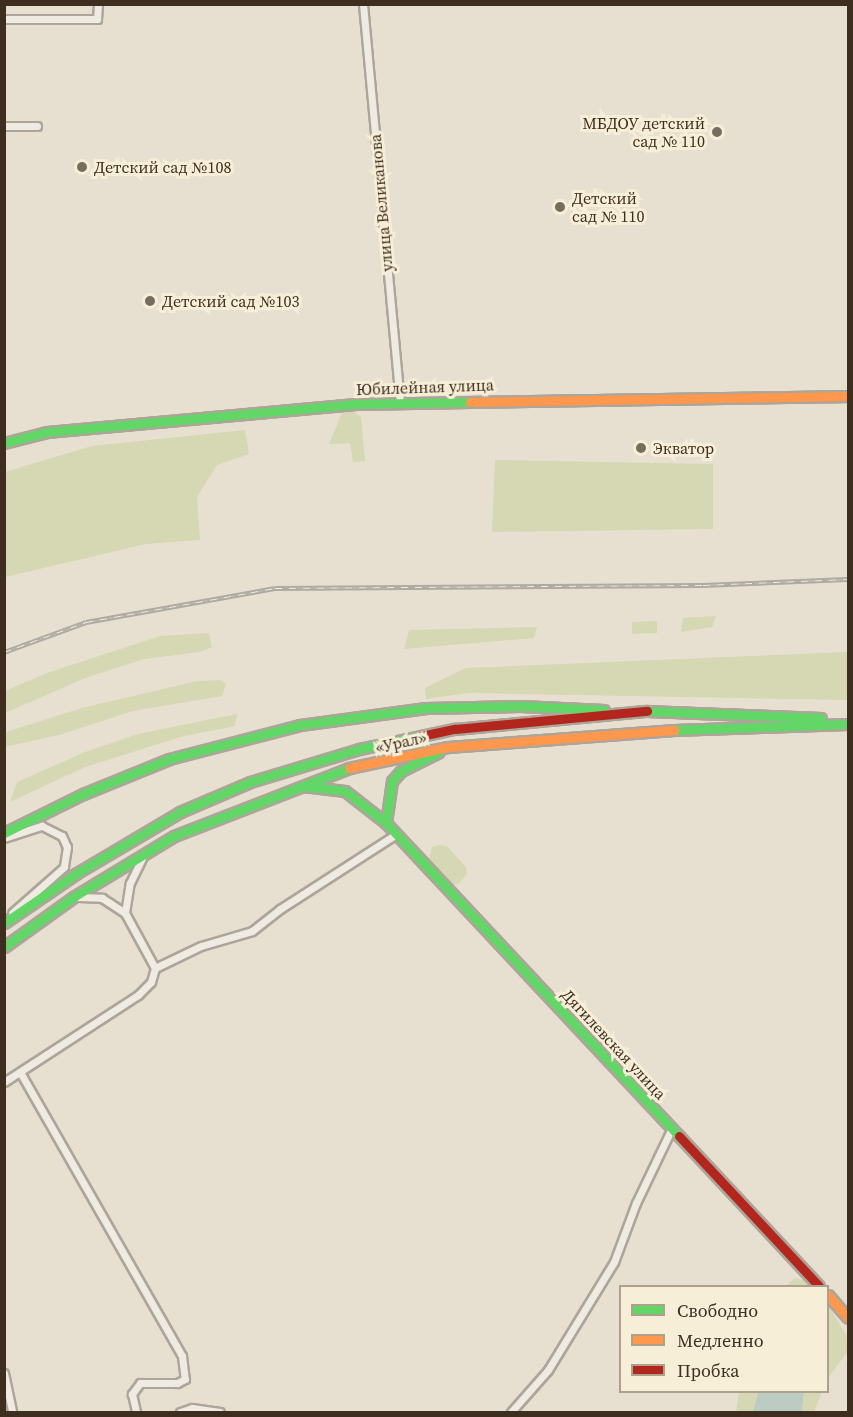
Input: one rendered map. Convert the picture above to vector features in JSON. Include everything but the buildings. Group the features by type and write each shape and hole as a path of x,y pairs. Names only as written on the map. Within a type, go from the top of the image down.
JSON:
{"main road":[{"name":"Юбилейная улица","path":"4,443 47,432 400,402 849,396"},
{"path":"4,833 83,794 169,759 300,725 426,708 521,706 628,711"},
{"name":"«Урал»","path":"4,922 77,873 180,812 250,782 359,749 455,729 628,711 685,710 849,720"},
{"name":"«Урал»","path":"4,947 75,896 174,836 341,770 448,747 606,732 849,724"},
{"path":"386,824 392,781 401,771 448,747"},
{"name":"Дягилевская улица","path":"300,786 345,791 386,824 817,1285"},
{"path":"829,1296 849,1318"}],"street":[{"path":"4,19 97,19 98,4"},
{"name":"улица Великанова","path":"363,4 400,402"},
{"path":"4,126 37,126"},
{"path":"4,838 42,826 62,836 67,847 64,867 24,900 4,922"},
{"path":"155,968 201,946 252,931 280,909 395,835"},
{"path":"125,913 130,883 144,855"},
{"path":"4,1082 138,995 151,982 155,968 125,913 102,898 75,896"},
{"path":"20,1072 182,1356 185,1379 177,1383 140,1383 132,1394 136,1413"},
{"path":"511,1413 548,1370 614,1262 636,1203 672,1128"},
{"path":"4,1373 12,1413"},
{"path":"180,1413 192,1408 220,1413"}],"green space":[{"path":"353,411 361,417 365,461 353,462 350,443 329,444 342,413"},
{"path":"245,430 249,454 217,465 197,497 200,540 146,544 5,577 5,472 92,446"},
{"path":"495,460 713,464 713,529 492,532"},
{"path":"716,616 712,627 681,632 683,618"},
{"path":"657,621 657,633 632,634 632,622"},
{"path":"537,627 534,638 404,649 409,630"},
{"path":"209,633 212,647 200,652 144,659 85,678 5,713 5,691 47,673 160,636"},
{"path":"848,652 848,700 469,693 426,699 425,688 466,668"},
{"path":"220,680 226,684 222,696 133,711 59,735 5,747 6,732 82,708 197,681"},
{"path":"237,714 235,726 184,736 85,767 10,802 17,782 85,752 138,734"},
{"path":"447,846 466,867 467,874 458,884 452,885 429,860 432,847"},
{"path":"795,1278 811,1282 813,1285 787,1285"},
{"path":"829,1307 848,1338 848,1351 829,1377"},
{"path":"739,1393 758,1393 753,1412 736,1412"},
{"path":"804,1393 822,1393 814,1412 802,1412"}],"shaded area":[{"path":"758,1393 804,1393 802,1412 753,1412"}],"railway":[{"path":"4,652 86,622 275,588 703,585 848,579"}],"traffic: fast":[{"path":"4,443 47,432 356,404 470,402"},
{"path":"4,833 83,794 169,759 300,725 426,708 521,706 604,710"},
{"path":"647,711 821,718"},
{"path":"674,730 848,724"},
{"path":"4,923 77,873 180,812 250,782 359,749 421,736"},
{"path":"386,823 392,781 401,771 439,752"},
{"path":"4,947 75,896 174,836 349,768"},
{"path":"303,786 345,791 386,823 679,1136"}],"traffic: slow":[{"path":"470,402 848,396"},
{"path":"349,768 448,747 674,730"},
{"path":"829,1296 848,1318"}],"traffic: jam":[{"path":"421,736 455,729 647,711"},
{"path":"679,1136 818,1285"}],"place":[{"name":"МБДОУ детский сад № 110","path":"717,132"},
{"name":"Детский сад №108","path":"82,167"},
{"name":"Детский сад № 110","path":"560,207"},
{"name":"Детский сад №103","path":"150,301"},
{"name":"Экватор","path":"641,448"}]}
